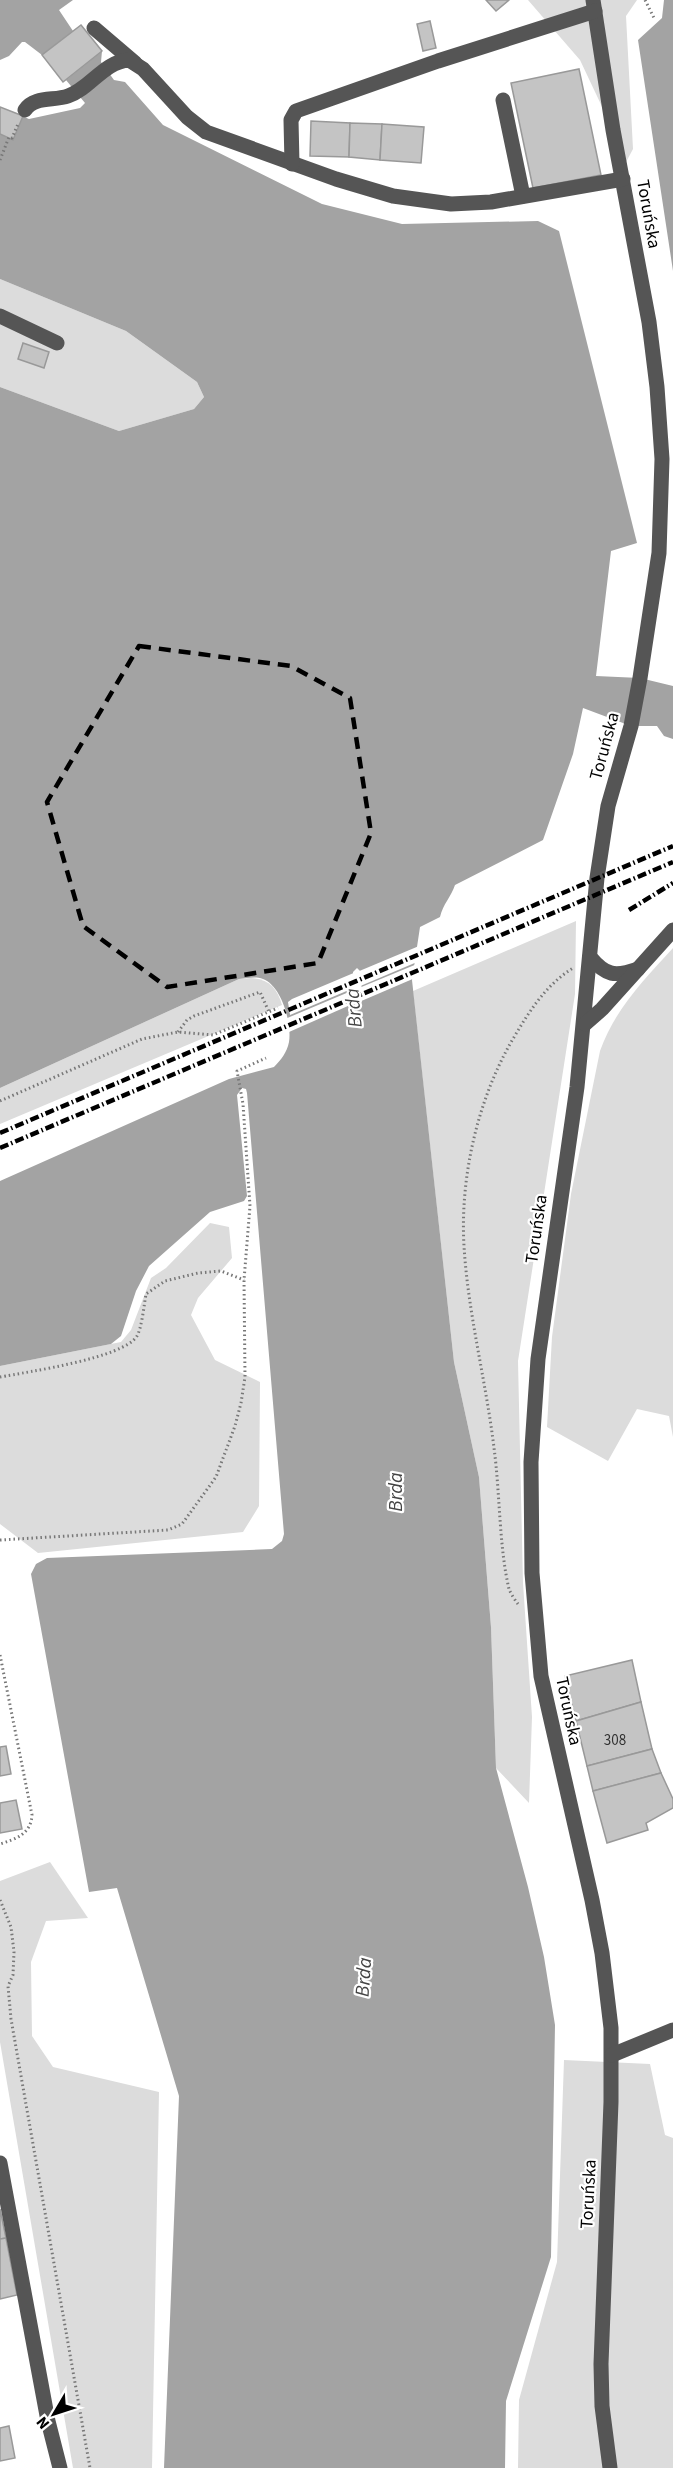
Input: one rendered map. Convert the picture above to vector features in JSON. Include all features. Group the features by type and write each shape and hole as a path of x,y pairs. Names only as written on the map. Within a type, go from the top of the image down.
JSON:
{"street":[{"path":"292,164 291,120 296,111 594,5"},
{"name":"Toruńska","path":"594,5 649,322 657,387 662,459 659,553 640,678 631,726 608,806 595,895 585,1024 537,1371 531,1462 532,1573 541,1677 600,1942 609,2001 612,2055 601,2334 602,2406 610,2468"},
{"path":"94,28 135,63 196,126 206,132 292,164 393,196 451,204 491,202 623,179"},
{"path":"23,113 32,103 69,96 107,68 123,60 135,63"},
{"path":"503,100 523,196"},
{"path":"0,316 57,343"},
{"path":"585,1024 602,1009 673,930"},
{"path":"590,957 600,968 613,974 638,969"},
{"path":"612,2055 673,2030"},
{"path":"0,2163 48,2421 60,2468"}],"path":[{"path":"645,0 654,18"},
{"path":"0,160 23,113"},
{"path":"520,1608 510,1591 508,1582 490,1414 467,1280 464,1244 466,1186 472,1148 485,1101 503,1057 520,1027 549,986 590,957"},
{"path":"178,1032 187,1020 194,1016 260,992 269,1012"},
{"path":"0,1101 142,1039 178,1032 213,1035 278,1008"},
{"path":"0,1540 168,1530 182,1524 216,1476 235,1426 244,1377 244,1280 250,1206 243,1104 237,1071 266,1058"},
{"path":"0,1377 89,1359 125,1347 137,1335 146,1294 165,1281 198,1273 221,1271 244,1280"},
{"path":"0,1655 32,1823 21,1836 0,1844"},
{"path":"0,1900 11,1928 14,1952 12,1975 8,1986 11,2019 90,2468"}],"highlighted area":[{"path":"139,646 291,666 350,698 371,833 318,963 167,987 83,926 47,802"}],"shaded area":[{"path":"528,0 637,0 626,16 633,149 625,164 613,130 580,60"},
{"path":"0,279 126,331 197,382 204,397 194,409 119,431 0,387"},
{"path":"576,921 575,994 518,1361 523,1583 532,1717 529,1803 496,1768 491,1627 479,1477 454,1362 413,991"},
{"path":"673,948 673,1437 669,1416 637,1409 608,1461 547,1427 552,1337 571,1194 600,1051 622,1009"},
{"path":"251,978 267,982 278,994 282,1005 0,1124 0,1088 239,979"},
{"path":"210,1223 229,1227 232,1258 198,1298 191,1315 215,1360 260,1382 259,1506 243,1532 38,1553 0,1524 0,1366 121,1342 131,1330 151,1278 166,1268"},
{"path":"50,1862 88,1918 46,1921 31,1962 32,2036 53,2067 159,2092 152,2468 73,2468 0,2042 0,1881"},
{"path":"564,2060 650,2064 665,2135 673,2138 673,2468 518,2468 519,2400 557,2262"}],"water":[{"path":"0,0 73,0 59,10 73,31 42,55 22,42 9,56 0,60"},
{"path":"664,0 673,0 673,271 638,40 662,18"},
{"name":"Brda","path":"102,51 101,62 114,80 125,82 163,125 322,204 402,224 538,221 559,231 637,543 611,551 596,676 640,678 673,686 673,739 664,736 657,726 631,726 583,708 573,754 543,840 455,885 440,917 420,927 412,980 454,1362 479,1477 491,1627 496,1768 528,1887 544,1957 555,2025 551,2257 506,2401 505,2468 164,2468 179,2096 117,1888 89,1892 31,1574 36,1564 47,1558 272,1549 282,1541 284,1534 246,1089 242,1088 237,1095 247,1196 244,1201 210,1212 149,1266 136,1291 121,1336 111,1344 0,1366 0,1181 229,1079 274,1067 285,1052 290,1034 284,1006 276,989 260,978 239,979 0,1088 0,387 119,431 194,409 204,397 197,382 126,331 0,279 0,107 29,119 80,108 85,103 66,80","holes":["357,968 361,972 362,1001 358,1007 354,1004 353,972"]}],"pier":[{"path":"419,946 417,962 358,987 357,972"},
{"path":"417,964 415,978 359,1002 359,988"},
{"path":"356,972 356,987 290,1015 288,1002 292,999"},
{"path":"356,989 357,1002 289,1032 285,1019"}],"building":[{"path":"486,0 509,0 496,11"},
{"path":"430,21 436,48 423,51 417,24"},
{"path":"81,25 102,51 63,82 42,55"},
{"path":"579,69 601,175 533,188 511,83"},
{"path":"0,107 23,116 13,140 0,134"},
{"path":"311,121 350,123 349,157 310,156"},
{"path":"350,123 382,124 380,160 349,157"},
{"path":"382,124 424,127 421,163 380,160"},
{"path":"23,343 49,352 44,368 18,359"},
{"path":"632,1660 641,1702 576,1721 565,1676"},
{"path":"641,1702 652,1749 587,1766 576,1721"},
{"path":"6,1746 11,1774 0,1776 0,1747"},
{"path":"652,1749 661,1773 593,1791 587,1766"},
{"path":"661,1773 673,1799 673,1808 646,1823 648,1830 607,1843 593,1791"},
{"path":"16,1800 22,1829 0,1833 0,1803"},
{"path":"0,2209 6,2238 0,2239"},
{"path":"6,2238 17,2295 0,2299 0,2239"},
{"path":"9,2426 15,2458 0,2461 0,2428"}],"railway":[{"path":"0,1133 673,846"},
{"path":"0,1148 673,862"},
{"path":"629,910 673,883"}]}
